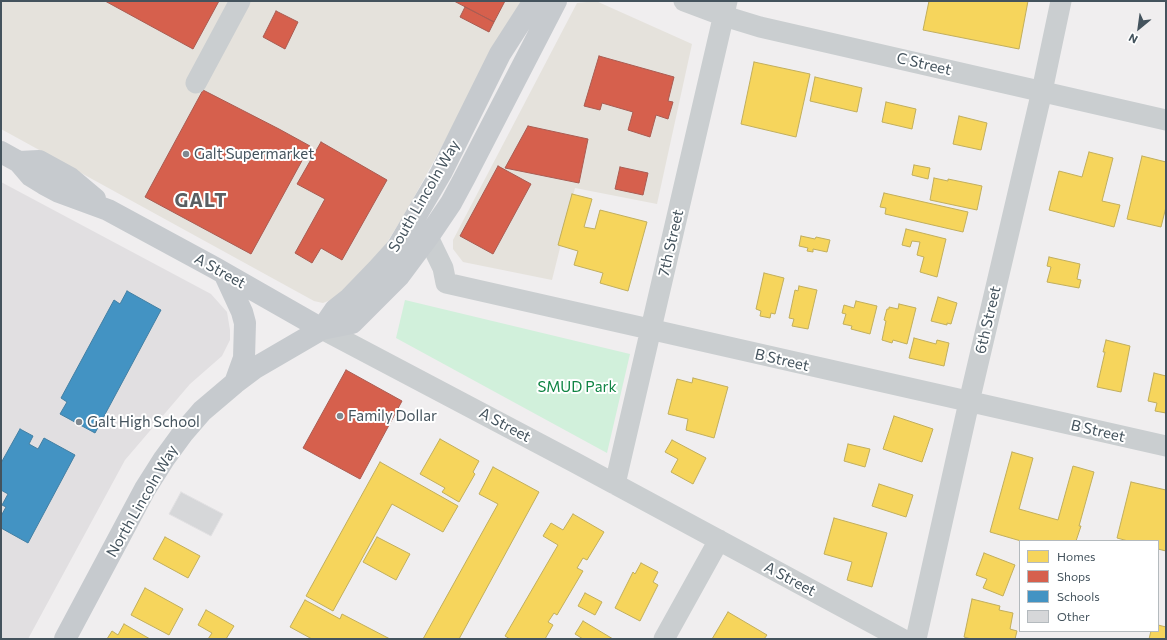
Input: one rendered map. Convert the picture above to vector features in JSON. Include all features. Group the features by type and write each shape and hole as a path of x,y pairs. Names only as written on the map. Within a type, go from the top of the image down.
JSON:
{"main road":[{"name":"South Lincoln Way","path":"322,329 335,310 349,299 397,248 441,173 500,54 534,1"},
{"name":"South Lincoln Way","path":"322,329 352,323 399,276 428,237 451,203 556,1"},
{"name":"A Street","path":"10,157 30,176 44,184 59,192 108,210 224,273 322,329"},
{"path":"224,273 242,312 245,323 244,358 235,383"},
{"name":"North Lincoln Way","path":"65,639 145,489 164,458 183,433 202,411 255,368 322,329"}],"street":[{"path":"196,83 240,1"},
{"name":"C Street","path":"684,1 725,8 760,27 1166,120"},
{"name":"6th Street","path":"916,639 969,402 1042,91 1061,1"},
{"name":"7th Street","path":"615,484 725,8"},
{"name":"B Street","path":"428,237 443,268 446,283 1166,446"},
{"name":"A Street","path":"322,329 615,484 902,639"},
{"path":"664,639 719,540"}],"shaded area":[{"path":"1,1 524,1 497,46 407,210 377,259 338,297 323,303 314,301 1,129"},
{"path":"596,1 692,44 657,204 575,188 552,280 463,262 453,249 453,240 577,3"},
{"name":"Galt High School","path":"1,182 211,294 227,312 230,330 230,340 222,356 190,384 125,460 28,639 1,639"}],"green space":[{"name":"SMUD Park","path":"405,300 630,354 607,453 396,338"}],"building: Homes":[{"path":"929,1 1028,1 1019,49 923,30"},
{"path":"754,62 810,74 796,137 741,124"},
{"path":"815,77 862,88 857,112 810,101"},
{"path":"886,102 916,109 912,129 882,122"},
{"path":"959,116 987,123 981,150 953,144"},
{"path":"1089,152 1113,158 1102,201 1120,205 1114,227 1049,210 1059,171 1082,177"},
{"path":"1142,156 1166,162 1166,207 1161,227 1127,219"},
{"path":"914,165 930,168 928,179 912,175"},
{"path":"934,178 948,181 948,179 982,186 977,210 930,200"},
{"path":"884,193 968,212 963,232 885,214 886,208 880,207"},
{"path":"572,194 592,199 584,227 595,229 600,210 647,222 628,291 600,283 603,273 574,265 578,251 558,245"},
{"path":"906,229 946,239 937,277 920,272 924,257 917,255 920,242 912,241 910,247 902,245"},
{"path":"801,236 830,240 827,252 813,249 813,252 807,251 808,248 799,246"},
{"path":"1049,257 1080,264 1077,279 1081,280 1079,288 1047,282 1051,267 1047,266"},
{"path":"764,273 784,278 775,314 771,313 770,318 760,316 761,311 756,309"},
{"path":"799,286 817,290 808,329 792,326 794,319 789,318 795,290 798,291"},
{"path":"938,297 957,303 951,324 947,323 947,325 931,321"},
{"path":"856,301 877,306 870,334 851,329 852,326 843,324 846,314 842,313 844,305 854,308"},
{"path":"899,304 916,308 907,344 893,340 892,343 882,340 886,321 884,320 887,309 889,309 889,307 898,309"},
{"path":"914,338 936,344 937,340 949,343 944,366 909,358"},
{"path":"1106,340 1130,346 1121,392 1097,387 1105,352 1103,352"},
{"path":"1154,373 1166,376 1166,413 1155,411 1157,403 1148,401"},
{"path":"693,378 728,387 714,438 686,430 688,419 668,414 677,379 692,383"},
{"path":"894,416 933,429 922,462 883,449"},
{"path":"440,439 479,461 473,472 475,474 459,502 442,492 445,488 420,474"},
{"path":"672,440 706,458 693,484 671,472 678,459 665,452"},
{"path":"848,444 870,449 865,467 844,461"},
{"path":"1012,452 1033,458 1019,509 1058,520 1073,466 1094,472 1076,540 1019,540 990,532"},
{"path":"380,462 458,506 443,532 392,504 333,611 306,596"},
{"path":"493,467 539,492 459,639 423,639 498,504 479,494"},
{"path":"1131,482 1166,490 1166,551 1159,549 1159,540 1124,540 1117,538"},
{"path":"879,484 913,495 906,517 872,506"},
{"path":"573,514 604,532 587,560 583,558 577,568 583,571 557,615 554,613 548,622 553,625 545,639 510,639 505,636 558,545 543,536 551,523 563,530"},
{"path":"834,518 887,533 872,587 847,580 852,562 824,554"},
{"path":"165,537 200,556 188,578 153,559"},
{"path":"377,537 410,554 396,580 363,562"},
{"path":"984,553 1015,565 1003,596 983,588 987,579 976,575"},
{"path":"641,563 658,572 653,582 658,585 640,621 615,608 633,572 635,574"},
{"path":"145,588 183,609 169,635 131,615"},
{"path":"585,593 602,602 595,615 578,606"},
{"path":"972,599 1000,606 999,610 1013,613 1010,629 1017,631 1015,639 971,639 964,637"},
{"path":"305,600 340,619 342,614 390,639 312,639 290,627"},
{"path":"206,610 234,626 226,639 208,639 212,633 198,625"},
{"path":"728,612 767,635 764,639 712,639"},
{"path":"583,621 613,639 583,639 575,634"},
{"path":"124,624 150,639 107,639 112,631 118,635"},
{"path":"1159,625 1166,627 1166,639 1149,639 1151,632 1159,632"}],"building: Shops":[{"path":"105,1 219,1 193,49"},
{"path":"454,1 505,1 494,22"},
{"path":"465,7 494,22 489,32 460,17"},
{"path":"276,11 298,22 285,49 263,37"},
{"path":"599,56 674,77 668,101 673,102 668,119 656,115 650,137 628,130 633,112 602,103 600,110 584,106"},
{"path":"203,90 310,146 251,254 145,197"},
{"path":"528,126 588,139 579,183 505,168"},
{"path":"321,142 387,180 342,260 321,248 312,263 295,253 325,199 297,184"},
{"path":"498,166 531,184 493,254 460,236"},
{"path":"620,167 648,173 643,195 615,189"},
{"path":"346,370 402,401 360,479 303,448"}],"building: Schools":[{"path":"127,291 161,310 95,433 60,414 67,402 61,398 114,300 120,304"},
{"path":"20,429 33,436 29,444 38,449 44,438 75,455 28,543 1,528 1,516 6,507 2,505 8,494 1,490 1,463"}],"building: Other":[{"path":"181,492 223,514 211,536 169,514"}],"place":[{"name":"Galt Supermarket","path":"186,154"},
{"name":"Family Dollar","path":"340,416"},
{"name":"Galt High School","path":"79,422"}],"district":[{"name":"GALT","path":"201,201"}]}
